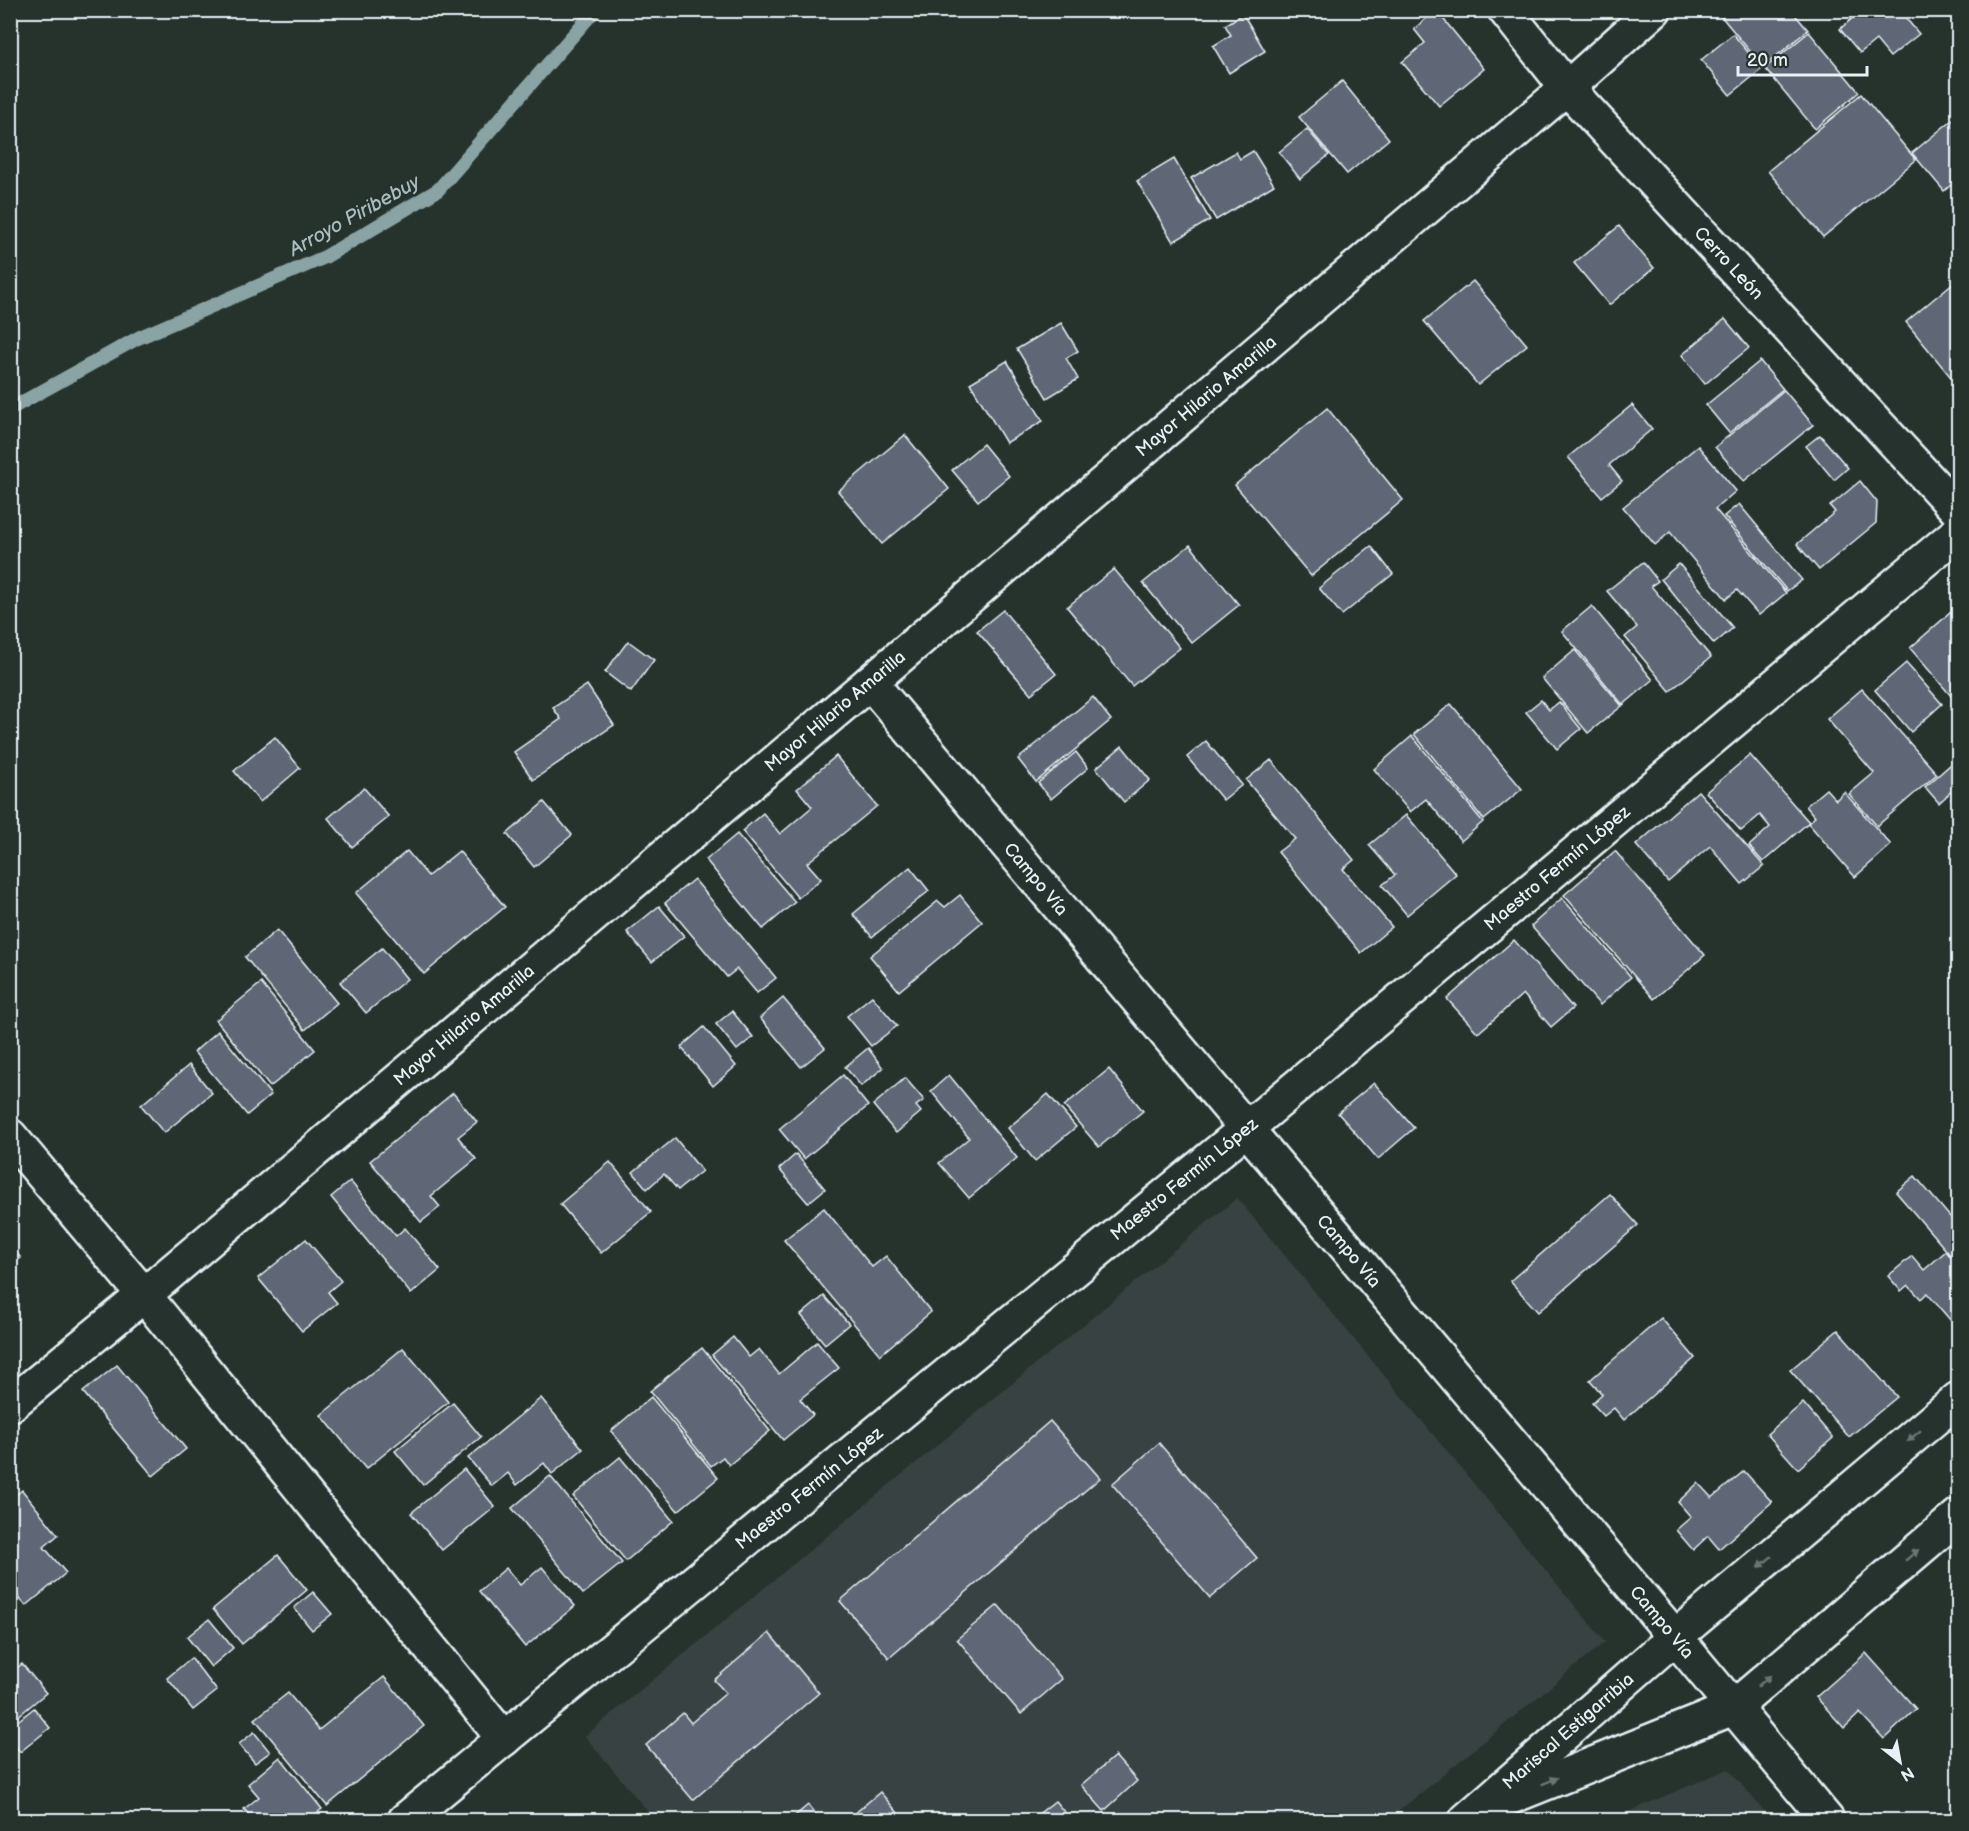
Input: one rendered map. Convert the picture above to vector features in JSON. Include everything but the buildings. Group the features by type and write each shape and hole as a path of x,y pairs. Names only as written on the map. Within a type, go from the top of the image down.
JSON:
{"street":[{"name":"Cerro León","path":"1505,10 1567,88 1959,511"},
{"name":"Mayor Hilario Amarilla","path":"10,1405 144,1295 870,682 1567,88 1654,10"},
{"name":"Maestro Fermín López","path":"405,1821 1246,1129 1959,532"},
{"name":"Campo Vía","path":"870,682 1675,1637 1827,1821"},
{"path":"10,1136 144,1295 504,1739"},
{"name":"Mariscal Estigarribia","path":"1471,1816 1675,1637 1959,1399"},
{"name":"Mariscal Estigarribia","path":"1471,1816 1733,1708 1959,1516"}],"shaded area":[{"path":"1237,1198 1605,1642 1388,1820 655,1820 585,1736"},
{"path":"1728,1769 1772,1820 1609,1820"}],"waterway":[{"name":"Arroyo Piribebuy","path":"10,409 138,338 325,257 438,190 595,10"}]}
